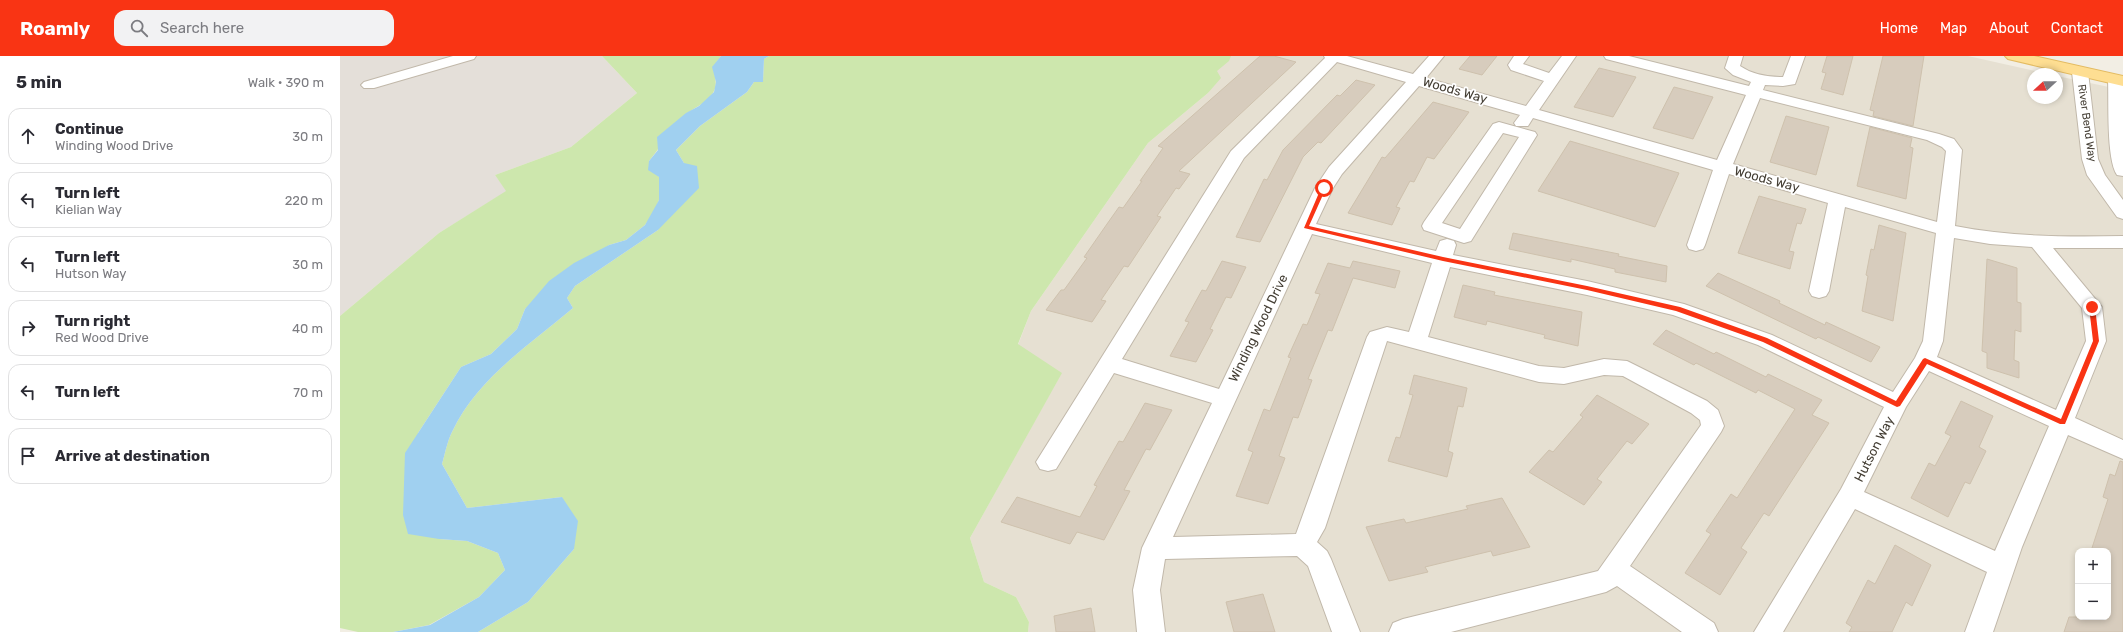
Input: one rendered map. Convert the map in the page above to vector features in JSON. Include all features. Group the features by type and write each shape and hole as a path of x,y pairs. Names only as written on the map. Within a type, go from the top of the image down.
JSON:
{"main road":[{"path":"2021,57 2080,72 2120,80"}],"street":[{"path":"368,85 469,56"},
{"path":"1048,462 1237,154 1332,56"},
{"name":"Woods Way","path":"1332,56 1945,230 2008,241 2038,243 2123,242"},
{"name":"Winding Wood Drive","path":"1151,632 1146,606 1146,583 1155,548 1324,188 1335,171 1437,56"},
{"path":"1522,56 1515,65 1516,67 1552,79"},
{"path":"1516,131 1569,56"},
{"path":"1611,56 1757,86 1790,81 1798,56"},
{"path":"1736,56 1732,68 1757,86"},
{"name":"River Bend Way","path":"2080,72 2090,159 2096,175 2123,213"},
{"path":"2120,80 2121,150 2123,171"},
{"path":"1696,245 1723,167 1757,86"},
{"name":"Hutson Way","path":"1757,86 1934,137 1948,143 1954,150 1933,341 1925,360 1897,404 1850,496 1768,632"},
{"path":"1499,127 1529,135 1464,237 1450,233 1431,226 1499,127"},
{"path":"1820,291 1838,199"},
{"path":"1306,227 1443,259 1587,288 1677,309 1765,340 1897,404"},
{"path":"1416,342 1450,233"},
{"path":"1979,632 2003,567 2096,341 2092,307 2038,243"},
{"path":"1303,545 1312,528 1377,337 1387,334 1539,374 1564,376 1579,374 1604,367 1627,369 1699,407 1710,416 1713,426 1606,580 1403,632"},
{"path":"1925,360 2123,450"},
{"path":"1109,363 1224,399"},
{"path":"1850,496 2003,567"},
{"path":"1155,548 1303,545 1318,559 1346,632"},
{"path":"1613,569 1704,632"}],"shaded area":[{"path":"340,56 602,56 637,93 571,147 495,175 507,191 439,233 340,316"},
{"path":"1103,56 1968,56 2027,69 2027,104 2063,104 2063,77 2123,90 2123,632 1028,632 1029,622 1016,597 984,582 970,538 1061,374 1018,345 1031,311 1148,143 1208,93 1213,86"}],"green space":[{"path":"602,56 721,56 713,67 716,85 711,96 683,117 671,130 649,161 659,177 659,200 653,214 645,225 626,240 609,245 525,309 517,329 491,354 461,367 418,433 439,539 467,541 498,553 505,570 479,597 429,625 393,632 358,632 340,628 340,316 439,233 506,191 495,175 571,147 637,93"},
{"path":"769,56 1231,56 1229,61 1217,71 1221,78 1208,93 1148,143 1031,311 1018,344 1062,373 970,538 984,582 1016,597 1029,622 1028,632 478,632 528,602 574,549 562,497 467,508 442,464 452,432 475,395 490,379 505,364 573,308 567,298 575,286 658,230 684,163 676,150 700,126 747,92 754,82 763,81 764,59"}],"water":[{"path":"721,56 769,56 764,59 763,82 754,82 747,92 700,126 676,150 684,163 697,166 699,188 658,230 575,286 567,298 573,308 505,364 475,395 452,432 447,444 442,464 467,508 562,497 578,521 574,549 528,602 478,632 393,632 430,625 479,597 505,570 498,553 467,541 439,539 408,534 403,515 405,453 461,367 491,354 517,329 525,309 549,281 574,263 609,245 626,240 645,225 659,200 659,177 648,170 649,161 658,150 657,137 686,113 699,106 714,92 716,82 712,67"}],"building":[{"path":"1260,56 1274,56 1296,62 1179,171 1190,174 1179,189 1176,188 1157,216 1161,217 1128,267 1124,266 1101,300 1106,301 1092,322 1046,310 1061,290 1064,290 1087,258 1084,257 1119,207 1123,208 1142,181 1140,181 1163,148 1158,146"},
{"path":"1470,56 1497,56 1482,75 1459,69"},
{"path":"1827,56 1853,56 1843,95 1821,89 1826,73 1822,72"},
{"path":"1883,56 1924,56 1913,126 1873,116 1874,111 1870,110"},
{"path":"1599,68 1636,77 1613,117 1574,107"},
{"path":"1356,80 1375,85 1321,143 1318,142 1303,157 1260,242 1236,237 1264,179 1267,180 1283,150 1337,95 1340,96"},
{"path":"1674,87 1713,97 1693,139 1653,128"},
{"path":"1433,102 1469,112 1434,159 1427,157 1414,182 1410,181 1396,207 1400,208 1392,225 1348,213 1382,157 1385,158"},
{"path":"1786,116 1829,127 1816,175 1770,162"},
{"path":"1870,127 1912,138 1910,147 1913,148 1906,199 1857,186"},
{"path":"1570,141 1679,173 1655,227 1538,191"},
{"path":"1759,196 1806,209 1801,224 1797,223 1789,251 1794,252 1790,269 1738,253"},
{"path":"1879,225 1906,233 1893,321 1862,311 1868,276 1866,275 1871,249 1874,250"},
{"path":"1513,233 1619,254 1618,256 1667,266 1666,282 1615,272 1615,269 1571,259 1571,262 1509,249"},
{"path":"1987,259 2017,268 2017,302 2021,303 2021,332 2015,330 2014,360 2019,362 2019,378 1987,368 1987,353 1982,351"},
{"path":"1222,261 1246,267 1231,298 1226,297 1210,329 1213,330 1196,362 1170,356 1189,322 1185,321 1202,290 1206,291"},
{"path":"1353,261 1400,271 1395,288 1353,278 1332,331 1328,330 1308,379 1312,380 1298,418 1293,417 1279,456 1285,458 1268,504 1236,496 1253,452 1248,450 1264,409 1270,411 1291,358 1288,357 1303,324 1307,325 1320,294 1315,293 1328,263 1350,268"},
{"path":"1718,273 1780,301 1779,303 1825,325 1826,322 1880,347 1871,362 1818,337 1816,339 1706,286"},
{"path":"1463,285 1495,292 1494,295 1582,312 1578,346 1544,338 1545,335 1487,321 1486,325 1454,317"},
{"path":"1666,330 1714,354 1716,352 1766,377 1768,374 1822,400 1812,415 1829,423 1769,516 1764,513 1741,548 1747,552 1720,595 1685,573 1711,534 1706,531 1731,494 1737,498 1795,409 1758,390 1756,393 1696,363 1694,365 1653,344"},
{"path":"1414,375 1467,388 1463,407 1458,406 1448,451 1453,453 1447,477 1388,461 1396,437 1400,438 1413,395 1409,394"},
{"path":"1597,395 1649,424 1632,444 1627,441 1597,479 1602,482 1584,505 1529,472 1549,450 1553,452 1583,417 1580,415"},
{"path":"1961,401 1993,416 1979,447 1986,451 1970,484 1965,482 1948,517 1911,498 1929,463 1935,466 1951,436 1945,433"},
{"path":"1145,403 1172,410 1150,450 1146,449 1124,490 1130,491 1104,540 1077,532 1070,544 1001,522 1017,497 1080,517 1097,486 1094,485 1119,441 1123,442"},
{"path":"2120,461 2123,462 2123,632 2064,632 2069,617 2075,617 2075,620 2111,620 2111,548 2092,548 2108,499 2103,497 2110,474 2115,476"},
{"path":"1502,498 1530,547 1493,556 1491,551 1425,567 1428,572 1389,581 1366,527 1404,519 1406,523 1468,509 1466,506"},
{"path":"1895,545 1931,565 1912,606 1906,602 1892,632 1849,632 1852,627 1846,623 1868,580 1875,584"},
{"path":"1263,594 1275,632 1234,632 1226,602"},
{"path":"1091,608 1095,632 1056,632 1054,616"}],"route":[{"path":"1324,188 1306,227 1443,259 1587,288 1677,309 1765,340 1897,404 1925,360 2063,422 2096,341 2092,307"}]}
